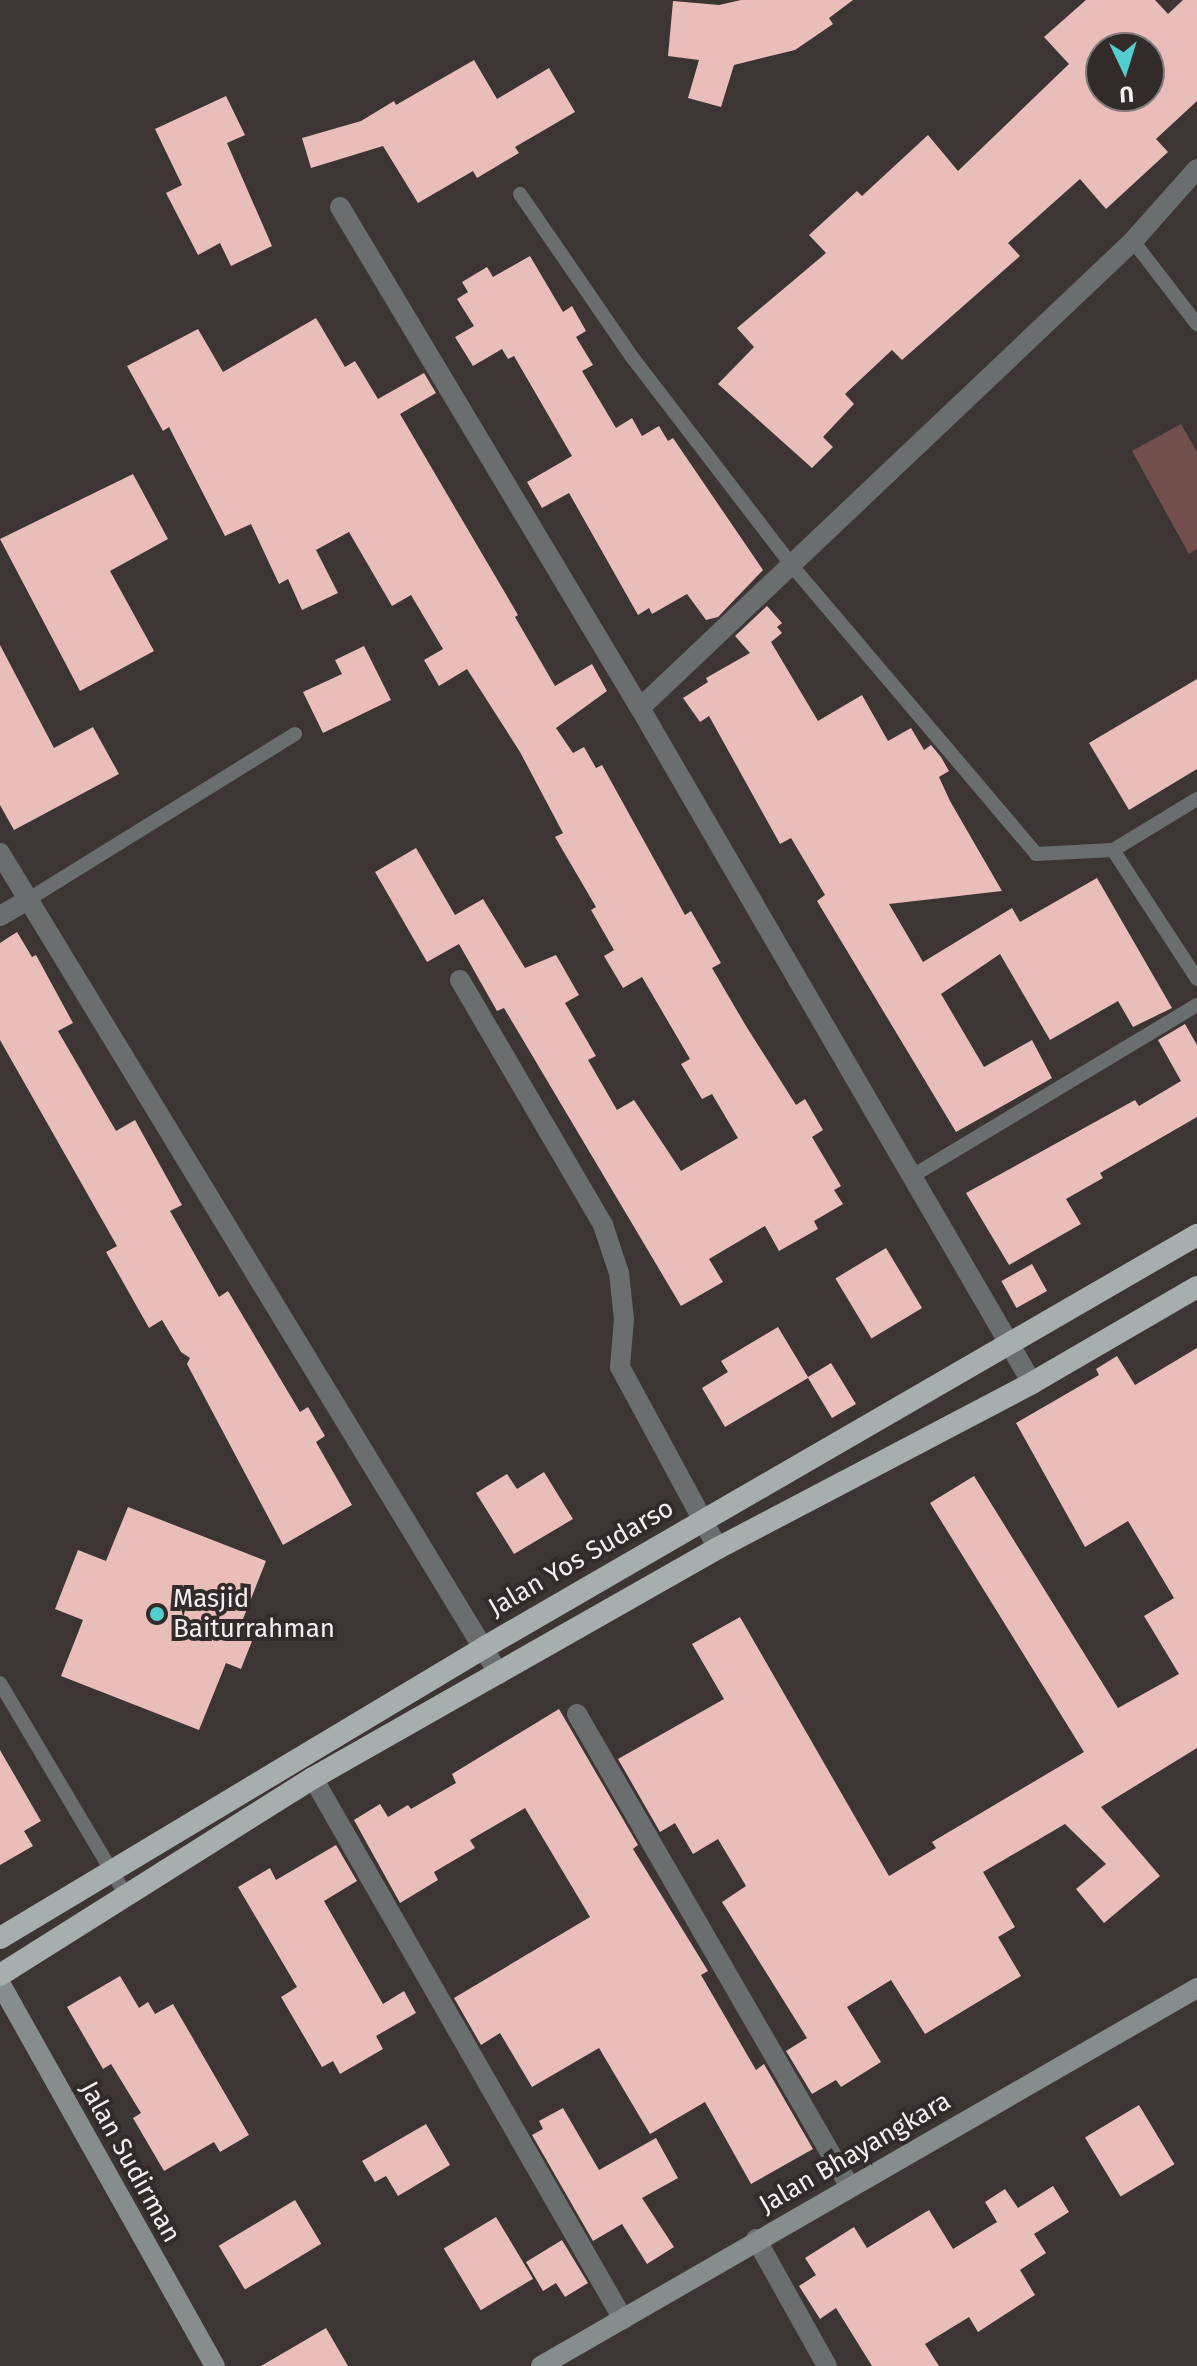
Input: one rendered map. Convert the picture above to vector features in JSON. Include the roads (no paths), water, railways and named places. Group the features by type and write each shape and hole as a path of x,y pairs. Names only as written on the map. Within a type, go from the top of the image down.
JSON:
{"highway":[{"name":"Jalan Yos Sudarso","path":"0,1938 701,1520 1011,1347 1197,1235"},
{"path":"0,1975 313,1778 718,1548 1032,1383 1197,1287"}],"main road":[{"name":"Jalan Sudirman","path":"0,1983 215,2366"},
{"name":"Jalan Bhayangkara","path":"541,2366 756,2239 1197,1988"}],"street":[{"path":"640,708 793,567 1133,241 1197,169"},
{"path":"340,207 640,708 914,1175 1032,1383"},
{"path":"0,853 499,1674"},
{"path":"0,916 29,899"},
{"path":"460,980 603,1225 619,1273 624,1319 620,1367 718,1548"},
{"path":"577,1714 850,2187"},
{"path":"313,1778 623,2319"},
{"path":"756,2239 827,2366"}],"lane":[{"path":"520,194 632,357 793,567 1036,854 1113,850 1197,799"},
{"path":"1133,241 1197,324"},
{"path":"29,899 295,734"},
{"path":"1113,850 1197,979"},
{"path":"914,1175 1197,1005"},
{"path":"0,1683 110,1875 127,1897"}],"place":[{"name":"Masjid Baiturrahman","path":"157,1614"}]}
